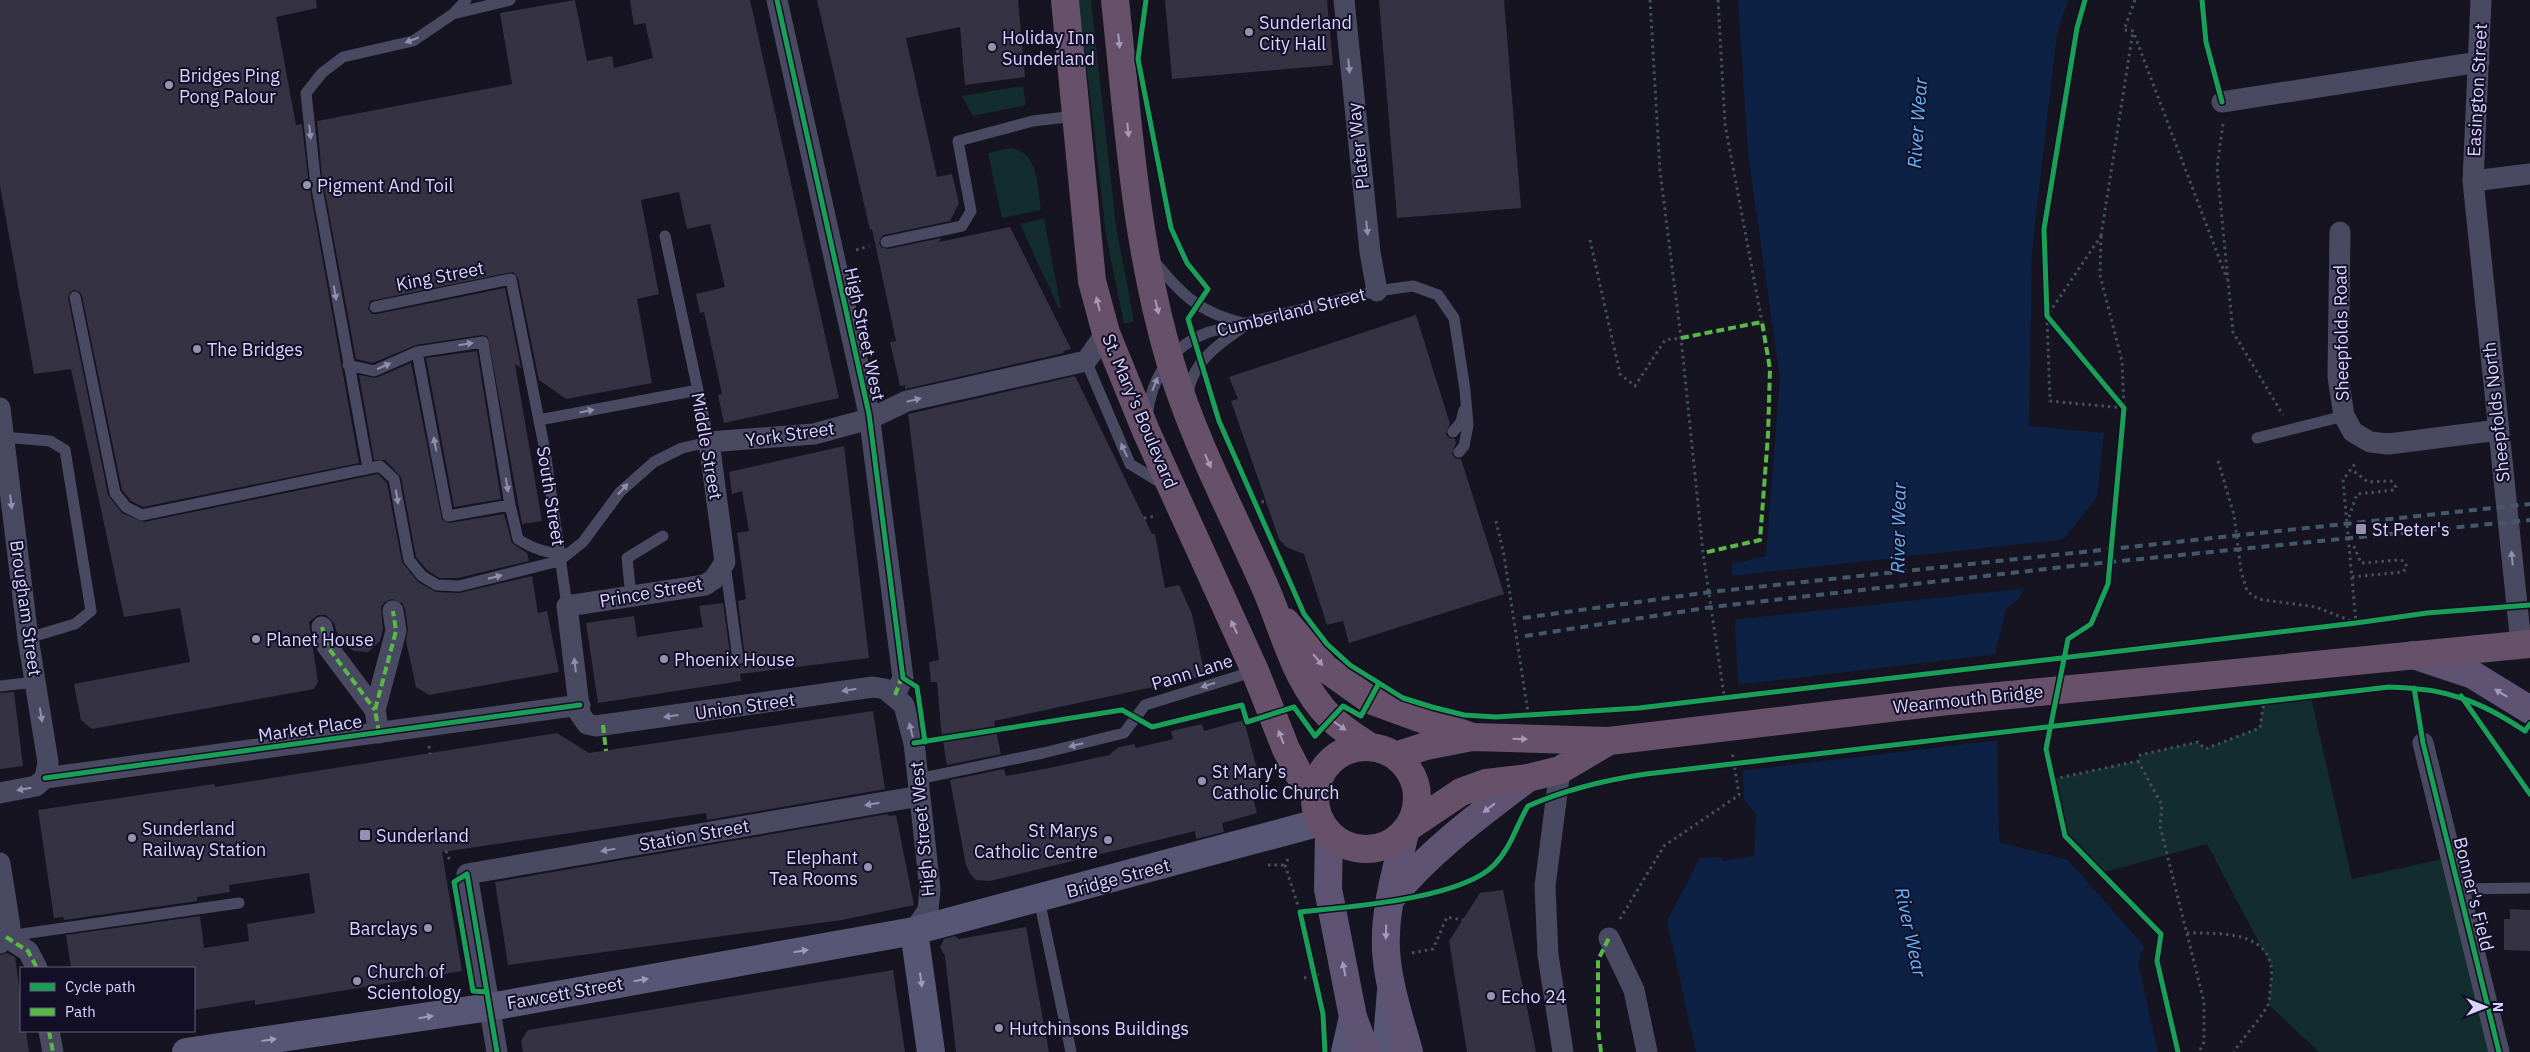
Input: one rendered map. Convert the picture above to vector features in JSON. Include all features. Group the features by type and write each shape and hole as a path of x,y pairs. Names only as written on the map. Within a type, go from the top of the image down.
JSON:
{"highway":[{"name":"St. Mary's Boulevard","path":"1065,0 1092,281 1106,333 1146,431 1255,671 1286,749 1301,778 1316,793"},
{"path":"1115,0 1133,180 1143,248 1170,360 1187,412 1275,609 1289,652 1312,695 1332,720 1407,767 1415,782 1417,792 1415,816 1407,830"},
{"path":"1275,609 1325,668 1357,692 1370,700 1472,737"},
{"name":"Wearmouth Bridge","path":"1472,737 1609,741 1948,701 2526,644"},
{"path":"1472,737 1426,746 1382,751 1355,748 1331,761 1318,781 1316,793 1316,808 1325,828 1343,844 1365,850 1377,849 1390,844 1461,792 1486,783 1528,778 1560,770 1609,741"}],"main road":[{"path":"2413,655 2473,676 2530,710"},
{"path":"1390,899 1408,877 1447,840 1528,778"},
{"path":"1325,828 1328,889 1353,1017 1366,1052"},
{"path":"1407,830 1390,899 1386,951 1391,989 1409,1052"}],"street":[{"name":"High Street West","path":"777,0 869,418 899,686 914,743 930,889 928,910 914,931"},
{"name":"Plater Way","path":"1344,0 1370,252 1377,291"},
{"name":"Easington Street","path":"2473,181 2481,0"},
{"path":"2222,102 2479,62"},
{"path":"2473,181 2530,174"},
{"name":"Sheepfolds North","path":"2473,181 2498,430 2526,644"},
{"name":"Sheepfolds Road","path":"2340,232 2338,377 2344,416 2353,432 2370,442"},
{"path":"869,418 907,401 1086,361 1106,333"},
{"name":"Brougham Street","path":"0,408 28,638 48,762 45,778"},
{"name":"York Street","path":"709,442 814,434 869,418"},
{"path":"2370,442 2389,444 2498,430"},
{"name":"Middle Street","path":"709,442 725,562"},
{"name":"Prince Street","path":"567,606 705,585 714,579 725,562"},
{"name":"South Street","path":"567,606 580,709"},
{"path":"379,732 375,710 396,631 393,611"},
{"path":"322,627 327,646 375,710"},
{"name":"Union Street","path":"580,709 586,724 596,726 872,687 886,689 899,686"},
{"name":"Market Place","path":"0,793 36,786 45,778 379,732 580,709"},
{"name":"Bonner's Field","path":"2423,744 2499,1052"},
{"path":"1560,770 1545,886 1548,955 1563,1052"},
{"name":"Station Street","path":"490,1007 467,874 919,788"},
{"name":"Bridge Street","path":"914,931 1325,828"},
{"path":"0,862 10,927 3,940 28,951 36,967"},
{"path":"914,931 931,1052"},
{"name":"Fawcett Street","path":"186,1052 490,1007 914,931"},
{"path":"1609,938 1634,990 1647,1052"},
{"path":"1386,1052 1391,989"},
{"path":"490,1007 497,1052"},
{"path":"1345,1052 1353,1017"},
{"path":"49,1032 53,1052"}],"lane":[{"path":"368,468 315,177 306,93 322,73 343,57 413,41 453,14 466,0"},
{"path":"453,14 510,0"},
{"path":"886,242 962,226 971,211 958,141 1033,121 1075,116"},
{"name":"Middle Street","path":"666,236 709,442"},
{"path":"1143,248 1168,278 1197,305 1215,316 1248,324"},
{"name":"King Street","path":"376,307 511,279"},
{"name":"South Street","path":"511,279 539,420 567,606"},
{"name":"Cumberland Street","path":"1146,431 1147,415 1154,381 1170,360 1193,338 1208,332 1248,324 1377,291 1413,286 1438,295 1454,318 1465,388"},
{"path":"75,297 115,493 126,507 142,515 380,466 394,479 409,560 422,576 438,585 459,586 559,560 583,542 620,492 654,462 675,452 709,442"},
{"path":"1187,412 1188,390 1197,368 1217,345 1248,324"},
{"path":"348,365 374,371 417,352 483,342 510,505 518,539 535,549 547,553 569,554"},
{"path":"417,352 448,516 510,505"},
{"path":"1086,361 1130,464 1174,490"},
{"path":"1453,432 1461,422 1464,412 1465,388"},
{"path":"1459,452 1464,446 1468,425 1465,388"},
{"path":"539,420 698,390"},
{"path":"2257,438 2344,416"},
{"path":"3,437 50,441 65,450 91,611 75,624 28,638"},
{"path":"631,596 627,558 663,536"},
{"name":"Middle Street","path":"725,562 738,659"},
{"name":"Pann Lane","path":"919,788 1043,753 1124,734 1145,705 1255,671"},
{"path":"0,686 36,682"},
{"path":"2459,889 2530,888"},
{"path":"1038,899 1071,1052"},
{"path":"3,940 239,903"}],"path":[{"path":"1650,0 1660,171 1681,338 1703,553 1726,708"},
{"path":"1718,0 1725,124 1762,322"},
{"path":"2133,31 2124,30 2134,0"},
{"path":"2123,418 2122,361 2100,275 2101,236 2133,31"},
{"path":"2133,31 2228,284"},
{"path":"2222,102 2223,124 2217,167 2232,332 2291,428"},
{"path":"2047,316 2101,236"},
{"path":"1590,240 1620,374 1635,386 1665,340 1681,338"},
{"path":"834,255 886,242"},
{"path":"2046,306 2050,401 2124,408"},
{"path":"2047,316 2053,323"},
{"path":"2118,401 2124,408"},
{"path":"2356,623 2343,480 2370,442"},
{"path":"2218,461 2234,515 2241,571 2248,591 2258,599 2316,606 2356,623"},
{"path":"2349,517 2357,494 2392,491 2395,484 2391,481 2368,482 2351,469"},
{"path":"1254,500 1258,509"},
{"path":"1496,521 1504,554 1529,716"},
{"path":"2352,577 2402,572 2407,567 2404,562 2398,560 2361,563 2353,544"},
{"path":"2337,625 2365,622"},
{"path":"1717,698 1727,697"},
{"path":"2255,702 2273,700"},
{"path":"2198,1052 2204,1042 2204,1002 2160,826 2162,805 2138,761 2140,755 2198,742 2205,749 2260,728 2264,701"},
{"path":"1521,716 1538,716"},
{"path":"1609,938 1664,846 1739,796 1732,747"},
{"path":"2054,779 2138,761"},
{"path":"1725,764 1744,762"},
{"path":"2052,772 2056,789"},
{"path":"1285,865 1302,921"},
{"path":"1300,912 1307,911"},
{"path":"1407,954 1433,949 1447,917 1463,920"},
{"path":"2187,933 2226,933 2256,942 2266,953 2273,969 2268,1004 2234,1052"},
{"path":"1313,968 1317,986"},
{"path":"1304,978 1322,974"}],"green space":[{"path":"1079,0 1091,0 1116,226 1134,321 1124,324 1106,235"},
{"path":"1023,86 1026,105 973,116 962,96"},
{"path":"1011,148 1020,151 1032,164 1038,182 1041,210 1002,218 988,153"},
{"path":"1044,219 1061,308 1059,309 1020,224"},
{"path":"2311,697 2352,879 2451,857 2499,1052 2319,1052 2268,1004 2273,969 2207,844 2101,873 2065,836 2054,779 2138,761 2140,755 2198,742 2205,749 2259,728 2264,701"}],"water":[{"name":"River Wear","path":"1738,0 2068,0 2057,33 2032,250 2029,426 2104,433 2097,497 2023,590 2019,599 2006,609 1996,650 1999,842 2068,860 2144,946 2138,963 2158,1052 1696,1052 1667,921 1700,858 1721,857 1723,861 1754,856 1756,814 1744,800 1732,564 1766,556 1780,378 1748,153"}],"pier":[{"path":"2067,539 2028,588 1732,620 1730,576"},
{"path":"1998,654 2001,740 1740,771 1736,685"}],"building":[{"path":"0,0 316,0 317,8 276,17 296,125 302,124 308,178 359,463 143,507 131,501 122,490 82,296 80,292 74,290 70,292 68,298 108,495 122,513 144,522 378,474 387,483 402,562 418,582 436,592 459,593 532,576 538,613 547,611 559,672 429,695 416,687 406,641 408,630 405,609 402,603 392,599 385,602 381,607 383,630 380,641 368,652 354,651 340,642 334,623 326,615 318,615 309,622 318,682 314,689 92,729 81,720 74,684 190,662 180,608 124,617 71,369 34,374 0,186"},
{"path":"575,0 587,61 612,56 614,68 653,58 645,23 634,25 630,0 750,0 839,398 724,423 718,395 722,394 704,312 700,313 696,294 725,287 710,224 687,229 679,192 641,200 659,294 637,299 652,383 566,399 539,380 518,278 513,272 370,301 368,309 372,314 377,314 505,288 521,368 515,364 542,521 522,524 488,337 482,335 416,345 373,363 356,359 322,176 317,121 512,84 500,13"},
{"path":"817,0 1018,0 1025,77 965,85 960,27 906,38 937,177 952,174 959,203 950,221 884,235 879,243 881,247 888,249 941,238 939,242 1010,227 1071,349 1063,351 1064,353 905,389 905,385 900,386 890,342 896,341 872,229 870,230"},
{"name":"Sunderland City Hall","path":"1165,0 1327,0 1333,65 1172,79"},
{"path":"1379,0 1504,0 1521,208 1397,218"},
{"path":"1416,315 1450,424 1446,434 1449,438 1455,439 1456,443 1452,454 1455,458 1461,459 1504,594 1349,643 1343,621 1327,625 1304,554 1286,547 1279,539 1231,401 1238,399 1229,377"},
{"path":"477,351 501,499 454,507 426,358"},
{"path":"411,363 442,520 449,523 504,514 512,543 527,553 529,561 458,578 439,578 427,570 416,557 401,477 385,460 374,460 359,375 376,378"},
{"path":"1075,376 1152,534 1155,534 1165,588 1179,585 1192,614 1205,676 994,721 1001,754 947,765 941,729 937,682 931,682 929,662 939,660 908,414"},
{"path":"844,446 869,658 740,674 741,681 598,703 586,623 634,616 637,637 703,627 699,606 723,603 731,660 736,666 743,665 745,658 738,601 746,599 737,533 749,531 742,491 732,494 729,472"},
{"path":"14,692 23,766 0,769 0,693"},
{"path":"873,711 885,789 707,820 706,813 442,852 462,971 255,1005 255,1000 195,1010 195,967 71,967 66,935 200,916 204,948 249,941 247,924 315,913 309,873 229,885 230,892 197,897 197,901 64,920 63,917 54,918 38,810 214,784 215,787 557,733 589,753"},
{"path":"1244,720 1263,792 1252,795 1257,813 1222,823 1224,832 1196,839 1195,831 990,881 976,880 970,874 966,865 950,780 1004,769 1006,776 1054,767 1109,755 1119,747 1134,744 1136,748 1173,739 1171,731 1202,724 1204,731"},
{"path":"888,814 889,816 896,815 914,905 842,920 508,965 495,882"},
{"name":"Echo 24","path":"1503,890 1536,1052 1467,1052 1449,941 1480,893"},
{"path":"2510,909 2530,910 2530,951 2504,950 2504,919 2510,919"},
{"path":"1026,927 1049,1052 956,1052 945,956 940,947 944,939 955,936 959,939"},
{"path":"7,953 15,957 20,993 20,1032 26,1032 29,1052 0,1052 0,955"},
{"path":"893,970 905,1052 523,1052 521,1041 528,1030"}],"railway":[{"path":"1523,618 1710,592 2530,504"},
{"path":"1525,636 1712,607 2081,565 2530,520"}],"marked path":[{"path":"1681,338 1762,322 1770,369 1768,435 1760,540 1703,553"},
{"path":"379,733 375,710 396,631 393,611"},
{"path":"322,627 327,646 375,710"},
{"path":"895,695 903,674"},
{"path":"603,725 606,751"},
{"path":"6,937 28,951 36,967"},
{"path":"1601,1052 1598,1029 1598,960 1609,938"},
{"path":"49,1032 53,1052"}],"cycle path":[{"path":"777,0 869,414 903,678 917,687 925,742"},
{"path":"1146,0 1138,59 1171,228 1187,263 1208,289 1188,319 1219,421 1304,614 1327,644 1350,665 1403,698 1464,715 1496,717 1639,708 2427,613 2530,605"},
{"path":"2085,0 2077,28 2044,229 2047,316 2124,408 2108,584 2091,624 2068,639 2046,749 2065,836 2161,934 2157,961 2178,1052"},
{"path":"2202,0 2206,42 2222,102"},
{"path":"914,743 1122,710 1152,727 1242,705 1247,722 1294,707 1315,736 1343,706 1361,716 1379,683"},
{"path":"1325,1052 1323,1014 1300,912 1403,899 1457,886 1478,877 1494,865 1505,851 1528,806 1586,786 1646,774 2389,687 2444,693 2492,711 2525,731 2530,724"},
{"path":"2414,688 2423,743 2499,1052"},
{"path":"2461,696 2530,794"},
{"path":"45,778 580,705"},
{"path":"487,992 473,991 454,882 467,874 497,1052"}],"place":[{"name":"Sunderland City Hall","path":"1249,32"},
{"name":"Holiday Inn Sunderland","path":"992,47"},
{"name":"Bridges Ping Pong Palour","path":"169,85"},
{"name":"Pigment And Toil","path":"307,185"},
{"name":"The Bridges","path":"197,349"},
{"name":"St Peter's","path":"2361,529"},
{"name":"Planet House","path":"256,639"},
{"name":"Phoenix House","path":"664,659"},
{"name":"St Mary's Catholic Church","path":"1202,781"},
{"name":"Sunderland","path":"365,835"},
{"name":"Sunderland Railway Station","path":"132,838"},
{"name":"St Marys Catholic Centre","path":"1108,840"},
{"name":"Elephant Tea Rooms","path":"868,867"},
{"name":"Barclays","path":"428,928"},
{"name":"Church of Scientology","path":"357,981"},
{"name":"Echo 24","path":"1491,996"},
{"name":"Hutchinsons Buildings","path":"999,1028"}]}
